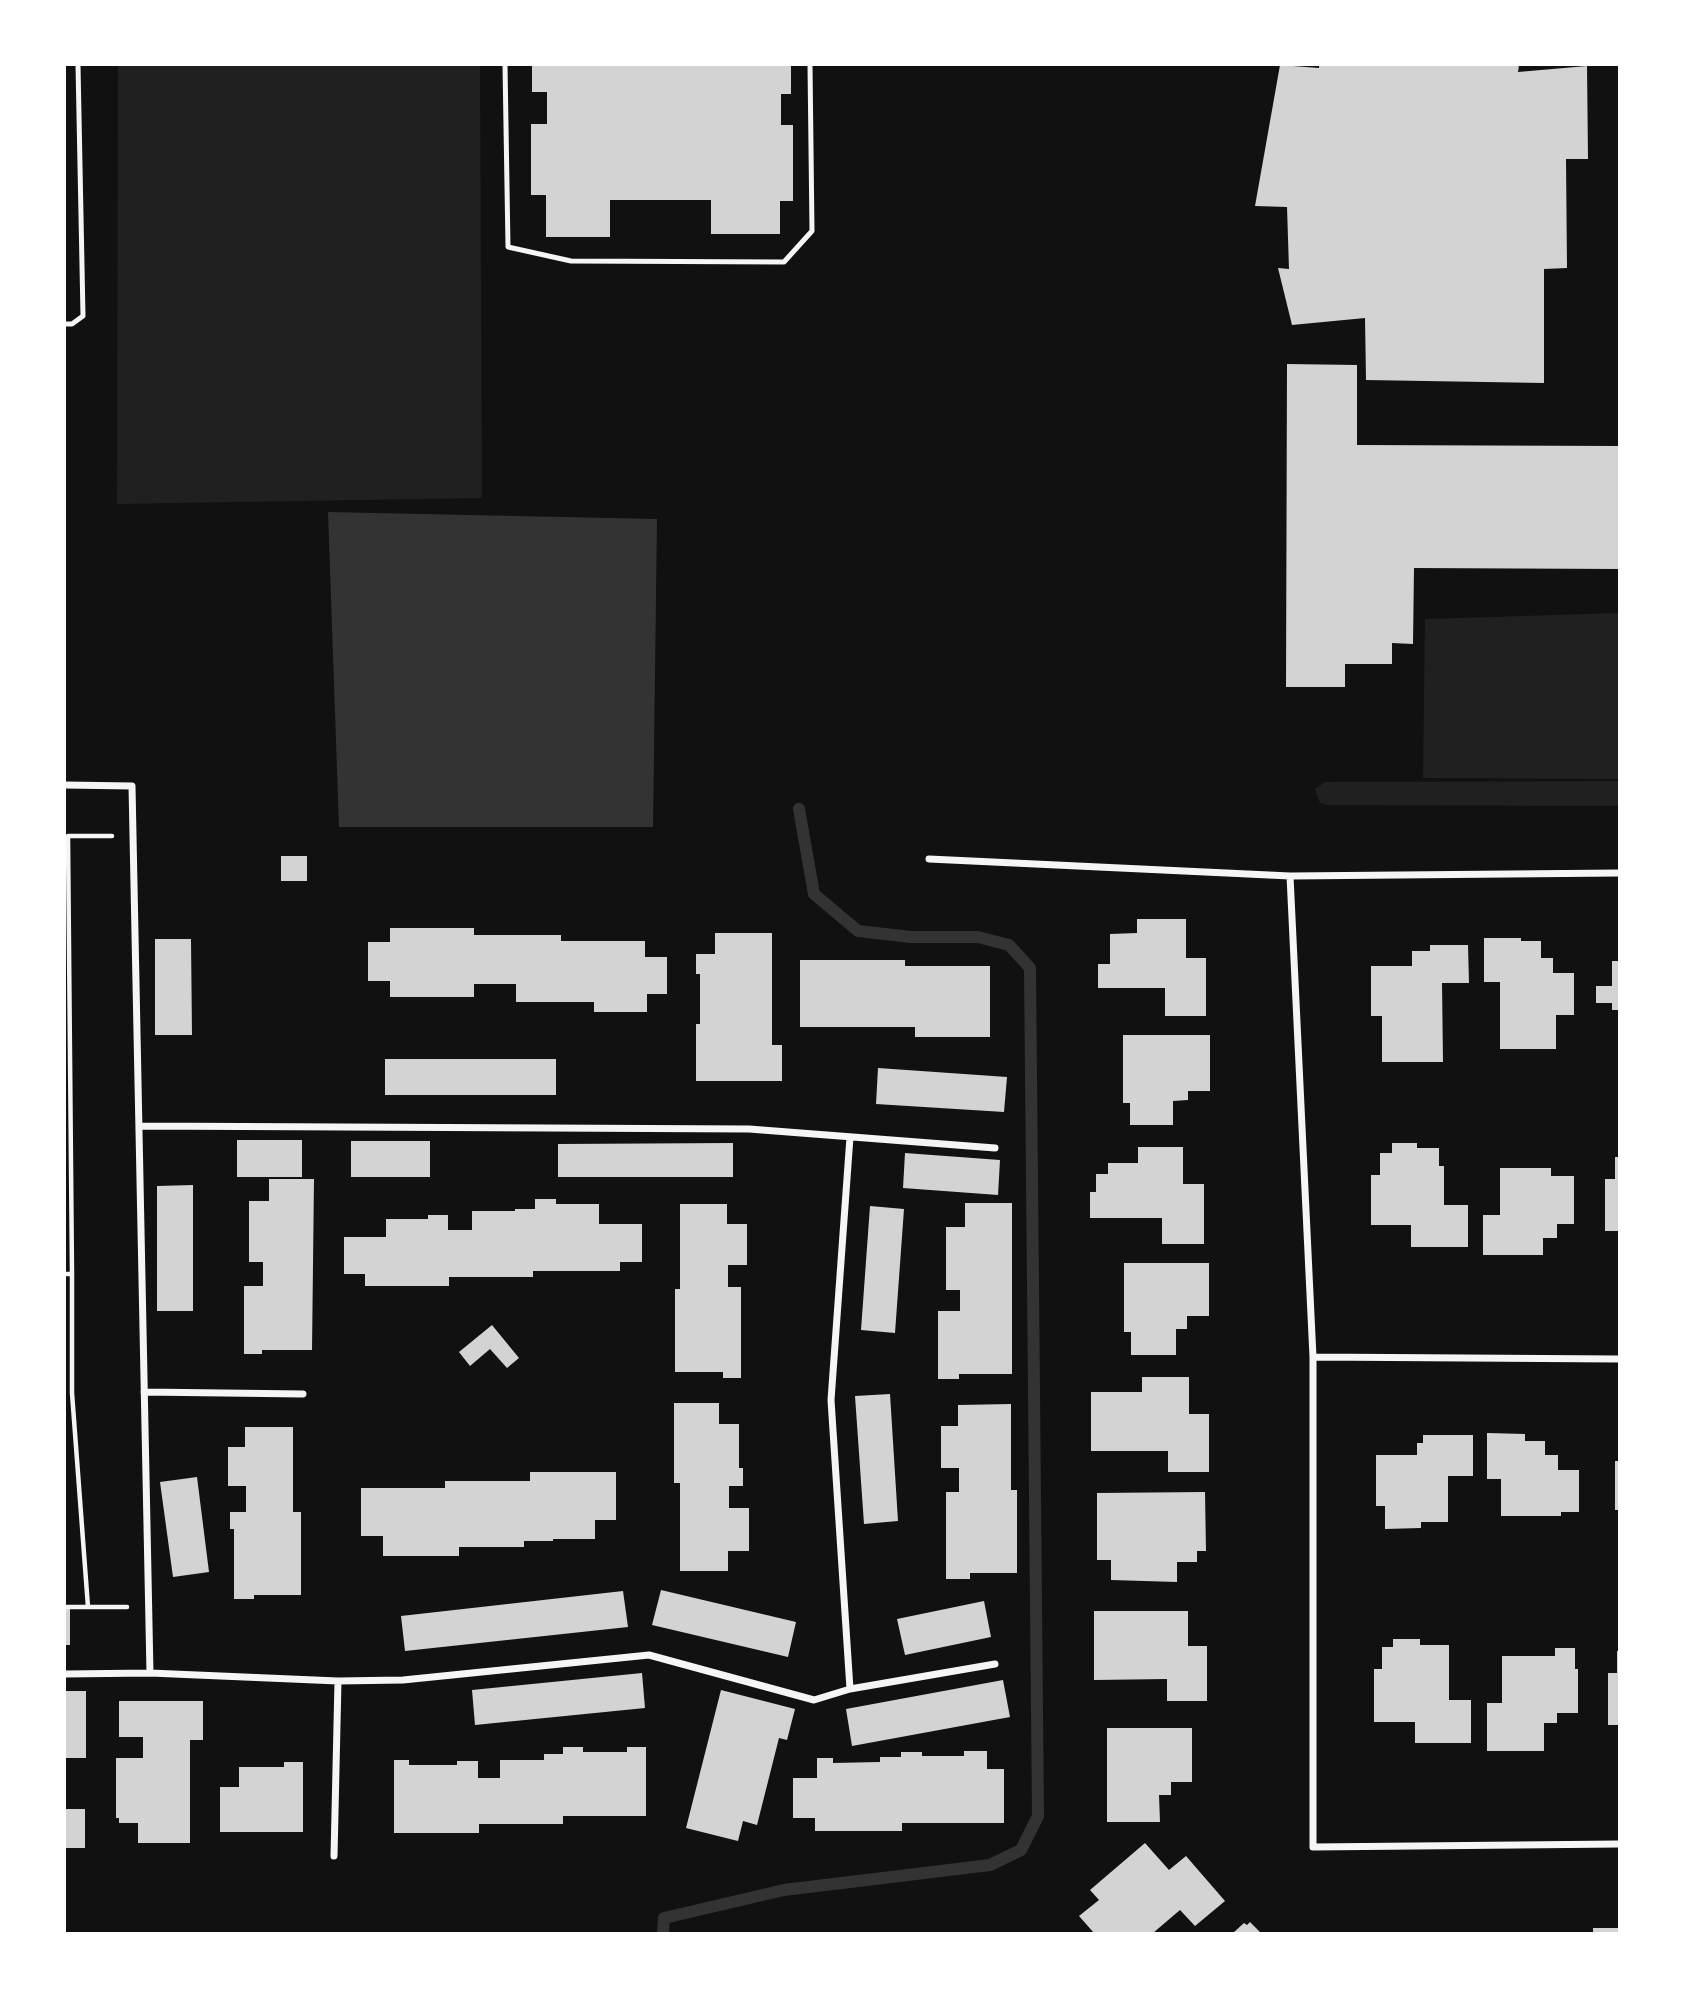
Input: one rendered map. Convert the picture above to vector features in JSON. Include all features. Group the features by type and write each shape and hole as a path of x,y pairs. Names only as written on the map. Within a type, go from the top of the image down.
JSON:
{"street":[{"path":"65,785 132,786 150,1673"},
{"path":"929,859 1290,876 1619,873"},
{"path":"1290,876 1313,1357 1313,1846 1619,1844"},
{"path":"140,1126 749,1129 995,1147"},
{"path":"850,1137 831,1400 850,1689"},
{"path":"1313,1357 1619,1359"},
{"path":"144,1392 303,1394"},
{"path":"65,1674 150,1673 338,1681 403,1680 649,1655 814,1700 850,1689 995,1664"},
{"path":"334,1856 338,1681"}],"lane":[{"path":"65,324 72,324 83,316 78,65"},
{"path":"505,65 508,247 571,261 757,262 784,262 812,231 810,65"}],"path":[{"path":"88,1608 72,1393 66,836 133,836"},
{"path":"65,1274 72,1274"},
{"path":"65,1607 149,1608"}],"shaded area":[{"path":"118,65 480,65 482,498 117,504"},
{"path":"328,512 657,519 653,827 339,827"},
{"path":"1619,613 1619,779 1423,778 1425,619"},
{"path":"1619,781 1619,806 1327,805 1320,803 1315,789 1325,782"}],"building":[{"path":"532,65 791,65 791,94 781,94 781,125 793,125 793,201 780,201 780,234 711,234 711,200 610,200 610,237 546,237 546,195 531,195 531,124 547,124 547,92 532,92"},
{"path":"1280,65 1319,68 1319,65 1519,65 1518,72 1587,66 1588,159 1566,159 1567,268 1544,269 1544,383 1366,380 1365,318 1292,325 1278,268 1289,269 1287,207 1255,206"},
{"path":"1287,364 1357,365 1357,445 1619,446 1619,569 1414,568 1413,644 1392,643 1392,664 1345,664 1345,687 1286,687"},
{"path":"281,856 307,856 307,881 281,881"},
{"path":"1137,919 1186,919 1186,958 1206,958 1206,1016 1165,1016 1165,988 1098,988 1098,964 1110,964 1110,934 1137,933"},
{"path":"390,928 474,928 474,935 561,935 561,941 645,941 645,957 667,957 667,994 647,994 647,1012 594,1012 594,1002 516,1002 516,984 474,984 474,997 390,997 390,981 368,981 368,942 390,942"},
{"path":"715,933 772,933 772,1045 782,1045 782,1081 696,1081 696,1024 700,1024 700,974 696,974 696,954 715,954"},
{"path":"1484,938 1541,941 1541,958 1553,958 1553,973 1574,973 1574,1015 1556,1015 1556,1049 1500,1049 1500,982 1484,982"},
{"path":"155,939 191,939 192,1035 155,1035"},
{"path":"1430,945 1468,945 1469,983 1442,983 1443,1062 1382,1062 1382,1016 1371,1016 1371,966 1412,966 1412,951 1430,951"},
{"path":"800,960 905,960 905,966 990,966 990,1037 915,1037 915,1027 800,1027"},
{"path":"1612,961 1619,961 1619,1010 1612,1010 1612,1003 1596,1003 1596,986 1612,986"},
{"path":"1123,1035 1210,1035 1210,1091 1188,1091 1188,1100 1173,1101 1173,1125 1130,1125 1130,1103 1123,1103"},
{"path":"385,1059 556,1059 556,1095 385,1095"},
{"path":"878,1068 1007,1077 1004,1112 876,1104"},
{"path":"237,1140 302,1140 302,1177 237,1177"},
{"path":"351,1141 430,1141 430,1177 351,1177"},
{"path":"733,1143 733,1177 558,1177 558,1144"},
{"path":"1392,1143 1417,1143 1417,1148 1439,1148 1439,1166 1444,1166 1444,1205 1468,1205 1468,1247 1411,1247 1411,1225 1371,1225 1371,1175 1380,1175 1380,1153 1392,1153"},
{"path":"1138,1147 1183,1147 1183,1184 1204,1184 1204,1244 1162,1244 1162,1218 1090,1218 1090,1192 1096,1192 1096,1174 1108,1174 1108,1163 1138,1163"},
{"path":"905,1153 1000,1160 998,1195 903,1188"},
{"path":"1615,1157 1619,1157 1619,1231 1605,1231 1605,1179 1615,1179"},
{"path":"1500,1168 1551,1168 1551,1176 1574,1176 1574,1224 1557,1224 1557,1238 1543,1238 1543,1255 1483,1255 1483,1215 1500,1215"},
{"path":"269,1179 314,1179 312,1350 262,1350 262,1354 244,1354 244,1286 263,1286 263,1262 249,1262 249,1201 269,1201"},
{"path":"193,1185 193,1311 157,1311 157,1186"},
{"path":"535,1199 556,1199 556,1204 599,1204 599,1224 642,1224 642,1262 620,1262 620,1271 533,1271 533,1277 449,1277 449,1286 365,1286 365,1274 344,1274 344,1237 386,1237 386,1219 428,1219 428,1215 448,1215 448,1230 472,1230 472,1211 535,1209"},
{"path":"965,1203 1012,1203 1012,1374 959,1374 959,1379 938,1379 938,1311 960,1311 960,1290 946,1290 946,1227 965,1227"},
{"path":"680,1204 727,1204 727,1224 747,1224 747,1265 728,1265 728,1287 741,1287 741,1378 723,1378 723,1372 675,1372 675,1289 680,1289"},
{"path":"870,1206 904,1209 895,1333 861,1330"},
{"path":"1124,1263 1209,1263 1209,1316 1187,1316 1187,1329 1176,1329 1176,1355 1131,1355 1131,1332 1124,1332"},
{"path":"492,1325 519,1358 507,1368 490,1349 470,1366 459,1352"},
{"path":"1142,1377 1189,1377 1189,1414 1209,1414 1209,1472 1168,1472 1168,1451 1091,1451 1091,1392 1142,1392"},
{"path":"890,1394 898,1521 864,1524 855,1396"},
{"path":"674,1403 719,1403 719,1424 739,1424 739,1468 743,1468 743,1486 729,1486 729,1508 749,1508 749,1551 728,1551 728,1571 680,1571 680,1483 674,1483"},
{"path":"1011,1404 1011,1490 1017,1490 1017,1573 970,1573 970,1579 946,1579 946,1492 959,1492 959,1468 941,1468 941,1426 958,1426 958,1405"},
{"path":"245,1427 293,1427 293,1512 301,1512 301,1595 254,1595 254,1599 234,1599 234,1529 230,1529 230,1512 246,1512 246,1486 228,1486 228,1447 245,1447"},
{"path":"1487,1433 1525,1434 1525,1441 1545,1441 1545,1455 1558,1455 1558,1470 1579,1470 1579,1512 1561,1512 1561,1516 1501,1516 1501,1479 1487,1479"},
{"path":"1423,1435 1473,1435 1473,1476 1448,1476 1448,1522 1421,1522 1421,1528 1385,1529 1385,1506 1376,1506 1376,1455 1417,1455 1417,1443 1423,1443"},
{"path":"1615,1461 1619,1461 1619,1510 1615,1510"},
{"path":"530,1472 616,1472 616,1520 595,1520 595,1539 524,1541 524,1547 459,1547 459,1556 383,1556 383,1536 361,1536 361,1488 445,1488 445,1481 530,1481"},
{"path":"197,1477 209,1572 173,1577 160,1482"},
{"path":"1205,1492 1206,1551 1197,1551 1197,1562 1177,1562 1177,1582 1111,1580 1111,1560 1097,1560 1097,1493"},
{"path":"661,1590 796,1622 788,1657 652,1625"},
{"path":"623,1591 628,1627 405,1651 401,1616"},
{"path":"984,1601 991,1637 905,1655 897,1619"},
{"path":"65,1609 70,1609 70,1645 65,1645"},
{"path":"1094,1611 1188,1611 1188,1646 1207,1646 1207,1701 1167,1701 1167,1679 1094,1680"},
{"path":"1393,1639 1420,1639 1420,1645 1449,1645 1449,1700 1471,1700 1471,1743 1415,1743 1415,1722 1374,1722 1374,1669 1382,1669 1382,1647 1393,1647"},
{"path":"1555,1648 1575,1648 1578,1713 1557,1713 1557,1723 1544,1723 1544,1751 1487,1751 1487,1703 1502,1703 1502,1656 1555,1656"},
{"path":"1617,1651 1619,1725 1608,1725 1608,1673 1617,1673"},
{"path":"642,1673 645,1708 475,1725 472,1690"},
{"path":"1003,1680 1010,1717 852,1746 846,1709"},
{"path":"721,1690 795,1709 787,1740 779,1738 757,1825 743,1821 738,1841 686,1828"},
{"path":"65,1691 86,1691 86,1758 65,1758"},
{"path":"119,1701 203,1701 203,1740 190,1740 190,1843 138,1843 138,1823 119,1823 119,1818 116,1818 116,1758 143,1758 143,1737 119,1737"},
{"path":"1107,1728 1192,1728 1192,1782 1171,1782 1171,1795 1159,1795 1160,1822 1107,1822"},
{"path":"563,1747 583,1747 583,1752 627,1752 627,1747 646,1747 646,1816 563,1816 563,1824 479,1824 479,1833 394,1833 394,1760 409,1760 409,1765 457,1765 457,1761 478,1761 478,1778 500,1778 500,1760 544,1760 544,1754 563,1754"},
{"path":"964,1751 987,1751 987,1769 1004,1769 1004,1823 902,1823 902,1831 815,1831 815,1818 793,1818 793,1778 817,1778 817,1758 833,1758 833,1763 880,1762 880,1757 901,1757 901,1752 922,1752 922,1756 964,1756"},
{"path":"284,1762 303,1762 303,1832 220,1832 220,1787 239,1787 239,1767 284,1767"},
{"path":"65,1809 85,1809 85,1848 65,1848"},
{"path":"1145,1843 1169,1870 1186,1856 1225,1901 1195,1926 1180,1910 1153,1933 1094,1933 1079,1916 1099,1900 1090,1890"},
{"path":"1250,1922 1261,1933 1233,1933 1244,1923 1247,1925"},
{"path":"1593,1928 1619,1928 1619,1933 1593,1933"}],"waterway":[{"path":"663,1933 664,1918 784,1890 990,1865 1021,1850 1038,1816 1030,968 1009,945 978,937 911,937 858,931 814,894 799,809"}]}
